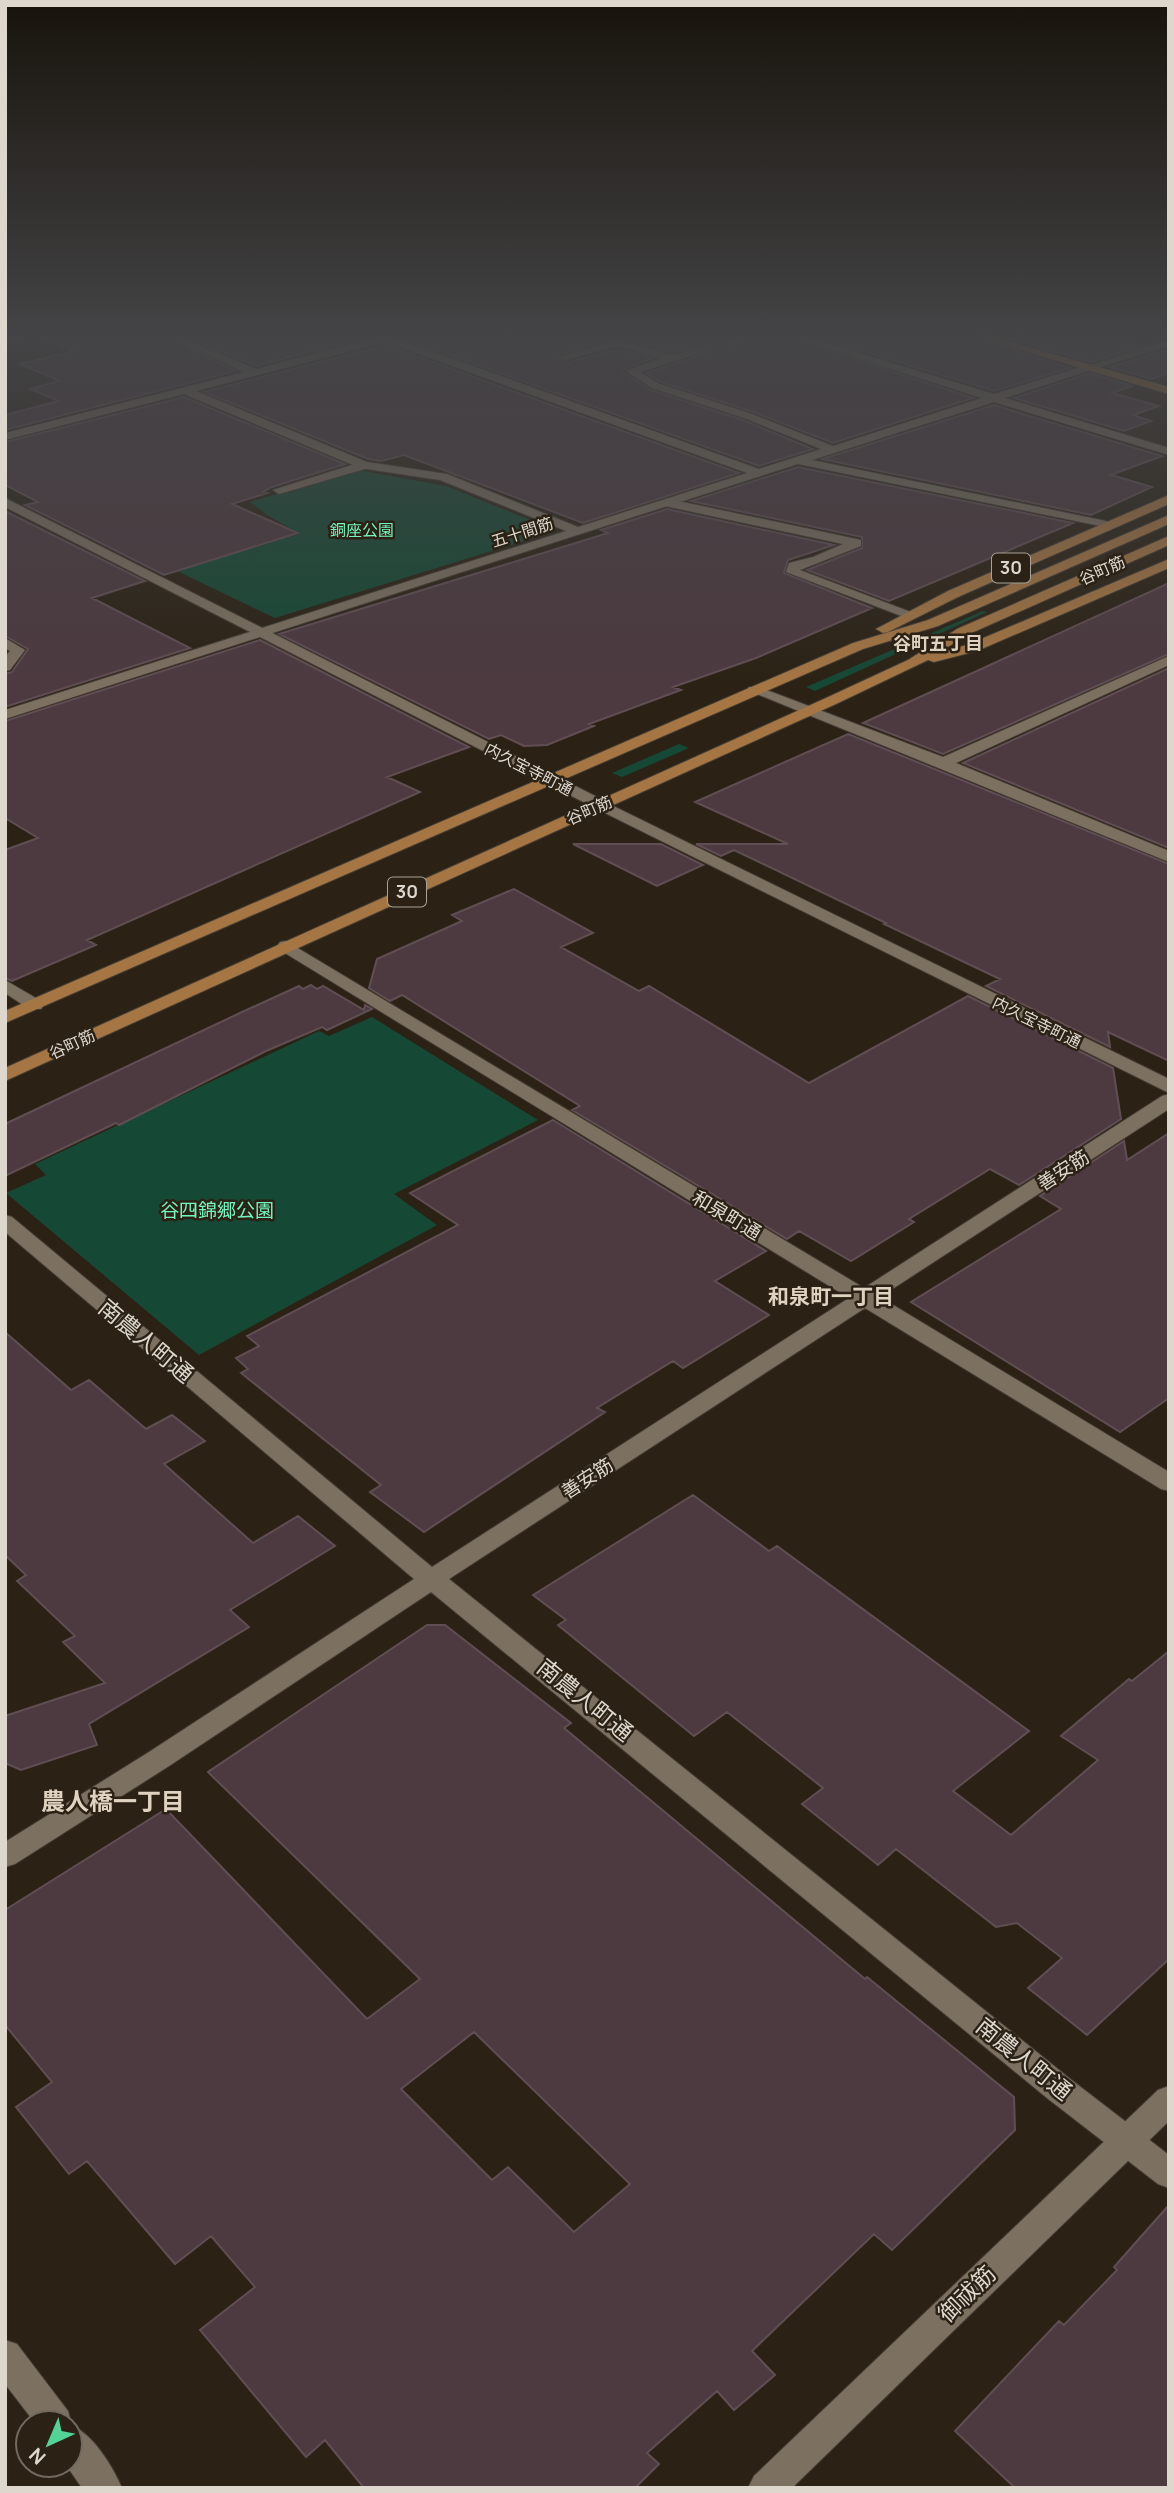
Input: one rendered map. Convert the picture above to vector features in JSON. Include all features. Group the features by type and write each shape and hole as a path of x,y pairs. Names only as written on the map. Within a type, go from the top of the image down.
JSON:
{"main road":[{"name":"30","path":"858,646 909,614 1169,499"},
{"name":"谷町筋","path":"5,1018 754,690 858,646 933,623 1169,519"},
{"name":"谷町筋","path":"5,1075 914,663 962,632 1169,540"},
{"name":"30","path":"914,663 972,648 1169,563"}],"street":[{"path":"329,450 364,465 443,477 579,532"},
{"path":"695,450 758,473"},
{"name":"五十間筋","path":"5,715 832,450"},
{"path":"797,461 1106,525"},
{"path":"279,490 364,465"},
{"name":"内久宝寺町通","path":"5,502 550,780 1169,1087"},
{"path":"669,503 856,543 818,560 794,566 793,572 909,614"},
{"path":"5,642 18,650 5,667"},
{"path":"943,763 1169,660"},
{"path":"754,690 943,763 1169,857"},
{"name":"和泉町通","path":"286,946 1169,1483"},
{"path":"5,985 35,1005"},
{"name":"善安筋","path":"5,1856 171,1751 432,1578 1169,1100"},
{"name":"南農人町通","path":"5,1221 400,1556 472,1608 1126,2142 1169,2174"},
{"name":"御祓筋","path":"766,2488 1169,2100"},
{"path":"5,2356 45,2409"},
{"path":"84,2461 104,2488"}],"green space":[{"name":"銅座公園","path":"358,470 446,486 550,528 550,533 275,618 175,570 300,534 250,502"},
{"path":"983,611 987,612 815,691 806,687"},
{"path":"679,744 689,748 622,777 612,773"},
{"name":"谷四錦郷公園","path":"372,1017 538,1120 394,1194 437,1225 199,1355 6,1193 46,1175 35,1164 319,1031 329,1036"}],"building":[{"path":"5,450 312,450 345,464 272,487 263,492 267,493 232,504 298,533 164,575 25,505 38,502 5,485"},
{"path":"347,450 677,450 739,473 583,523 404,455 381,461"},
{"path":"715,450 809,450 759,466"},
{"path":"850,450 1143,450 1162,456 1111,475 1152,487 1091,515 822,459"},
{"path":"798,467 1073,523 889,601 807,570 862,548 862,537 691,501"},
{"path":"667,509 834,545 788,560 784,573 872,608 756,658 673,687 681,690 589,724 594,726 547,745 524,746 501,735 489,739 279,634 608,533 601,530"},
{"path":"5,511 145,581 92,598 190,648 5,707 5,674 12,672 28,649 5,636"},
{"path":"1169,583 1169,654 943,754 863,723"},
{"path":"260,640 469,747 387,777 420,792 87,940 96,945 12,981 5,978 5,850 38,838 5,818 5,721"},
{"path":"1169,668 1169,848 963,763"},
{"path":"848,734 1169,864 1169,1061 1108,1032 1110,1047 986,986 1000,979 884,924 886,923 734,850 721,856 696,844 788,844 695,802"},
{"path":"573,844 661,844 703,865 657,886"},
{"path":"514,889 593,933 561,947 639,991 649,986 809,1083 968,996 1113,1068 1121,1119 1019,1185 990,1169 909,1219 914,1222 851,1261 799,1231 787,1239 572,1110 580,1106 402,995 390,1001 369,988 377,959 462,921 452,915"},
{"path":"311,985 317,989 323,986 364,1010 365,1005 372,1009 327,1030 322,1027 266,1051 119,1125 116,1123 5,1176 5,1124 299,986 303,989"},
{"path":"553,1120 766,1251 715,1281 769,1315 683,1368 673,1361 597,1408 605,1412 424,1532 370,1492 381,1485 241,1373 248,1369 236,1358 259,1346 247,1336 458,1225 410,1193"},
{"path":"1169,1133 1169,1398 1120,1432 911,1302 1061,1209 1040,1196 1124,1141 1127,1160"},
{"path":"5,1332 71,1390 89,1380 146,1429 172,1415 205,1441 164,1464 253,1543 298,1516 335,1546 230,1610 249,1627 89,1724 97,1745 21,1770 5,1763 5,1716 105,1683 63,1642 75,1636 17,1581 26,1575 5,1555"},
{"path":"693,1495 769,1551 777,1546 1029,1731 953,1791 1011,1835 1098,1760 1061,1736 1129,1679 1132,1681 1169,1651 1169,1959 1087,2035 1028,1988 1062,1958 1017,1923 996,1927 896,1849 878,1865 802,1804 823,1788 727,1712 694,1736 558,1625 566,1620 533,1595"},
{"path":"427,1625 445,1625 571,1723 564,1728 865,1979 867,1977 1014,2097 1015,2130 892,2250 874,2234 752,2351 775,2375 734,2410 717,2391 647,2453 659,2464 635,2488 364,2488 325,2440 306,2457 200,2330 255,2287 211,2236 175,2264 87,2161 69,2174 16,2107 52,2082 5,2025 5,1910 166,1809 367,2019 420,1979 208,1772","holes":["474,2032 630,2184 574,2232 508,2167 492,2180 401,2089"]},
{"path":"1169,2205 1169,2488 1015,2488 955,2431 1059,2321 1064,2325 1117,2270 1114,2267"}],"district":[{"name":"谷町五丁目","path":"938,644"},
{"name":"和泉町一丁目","path":"831,1297"},
{"name":"農人橋一丁目","path":"113,1802"}]}
